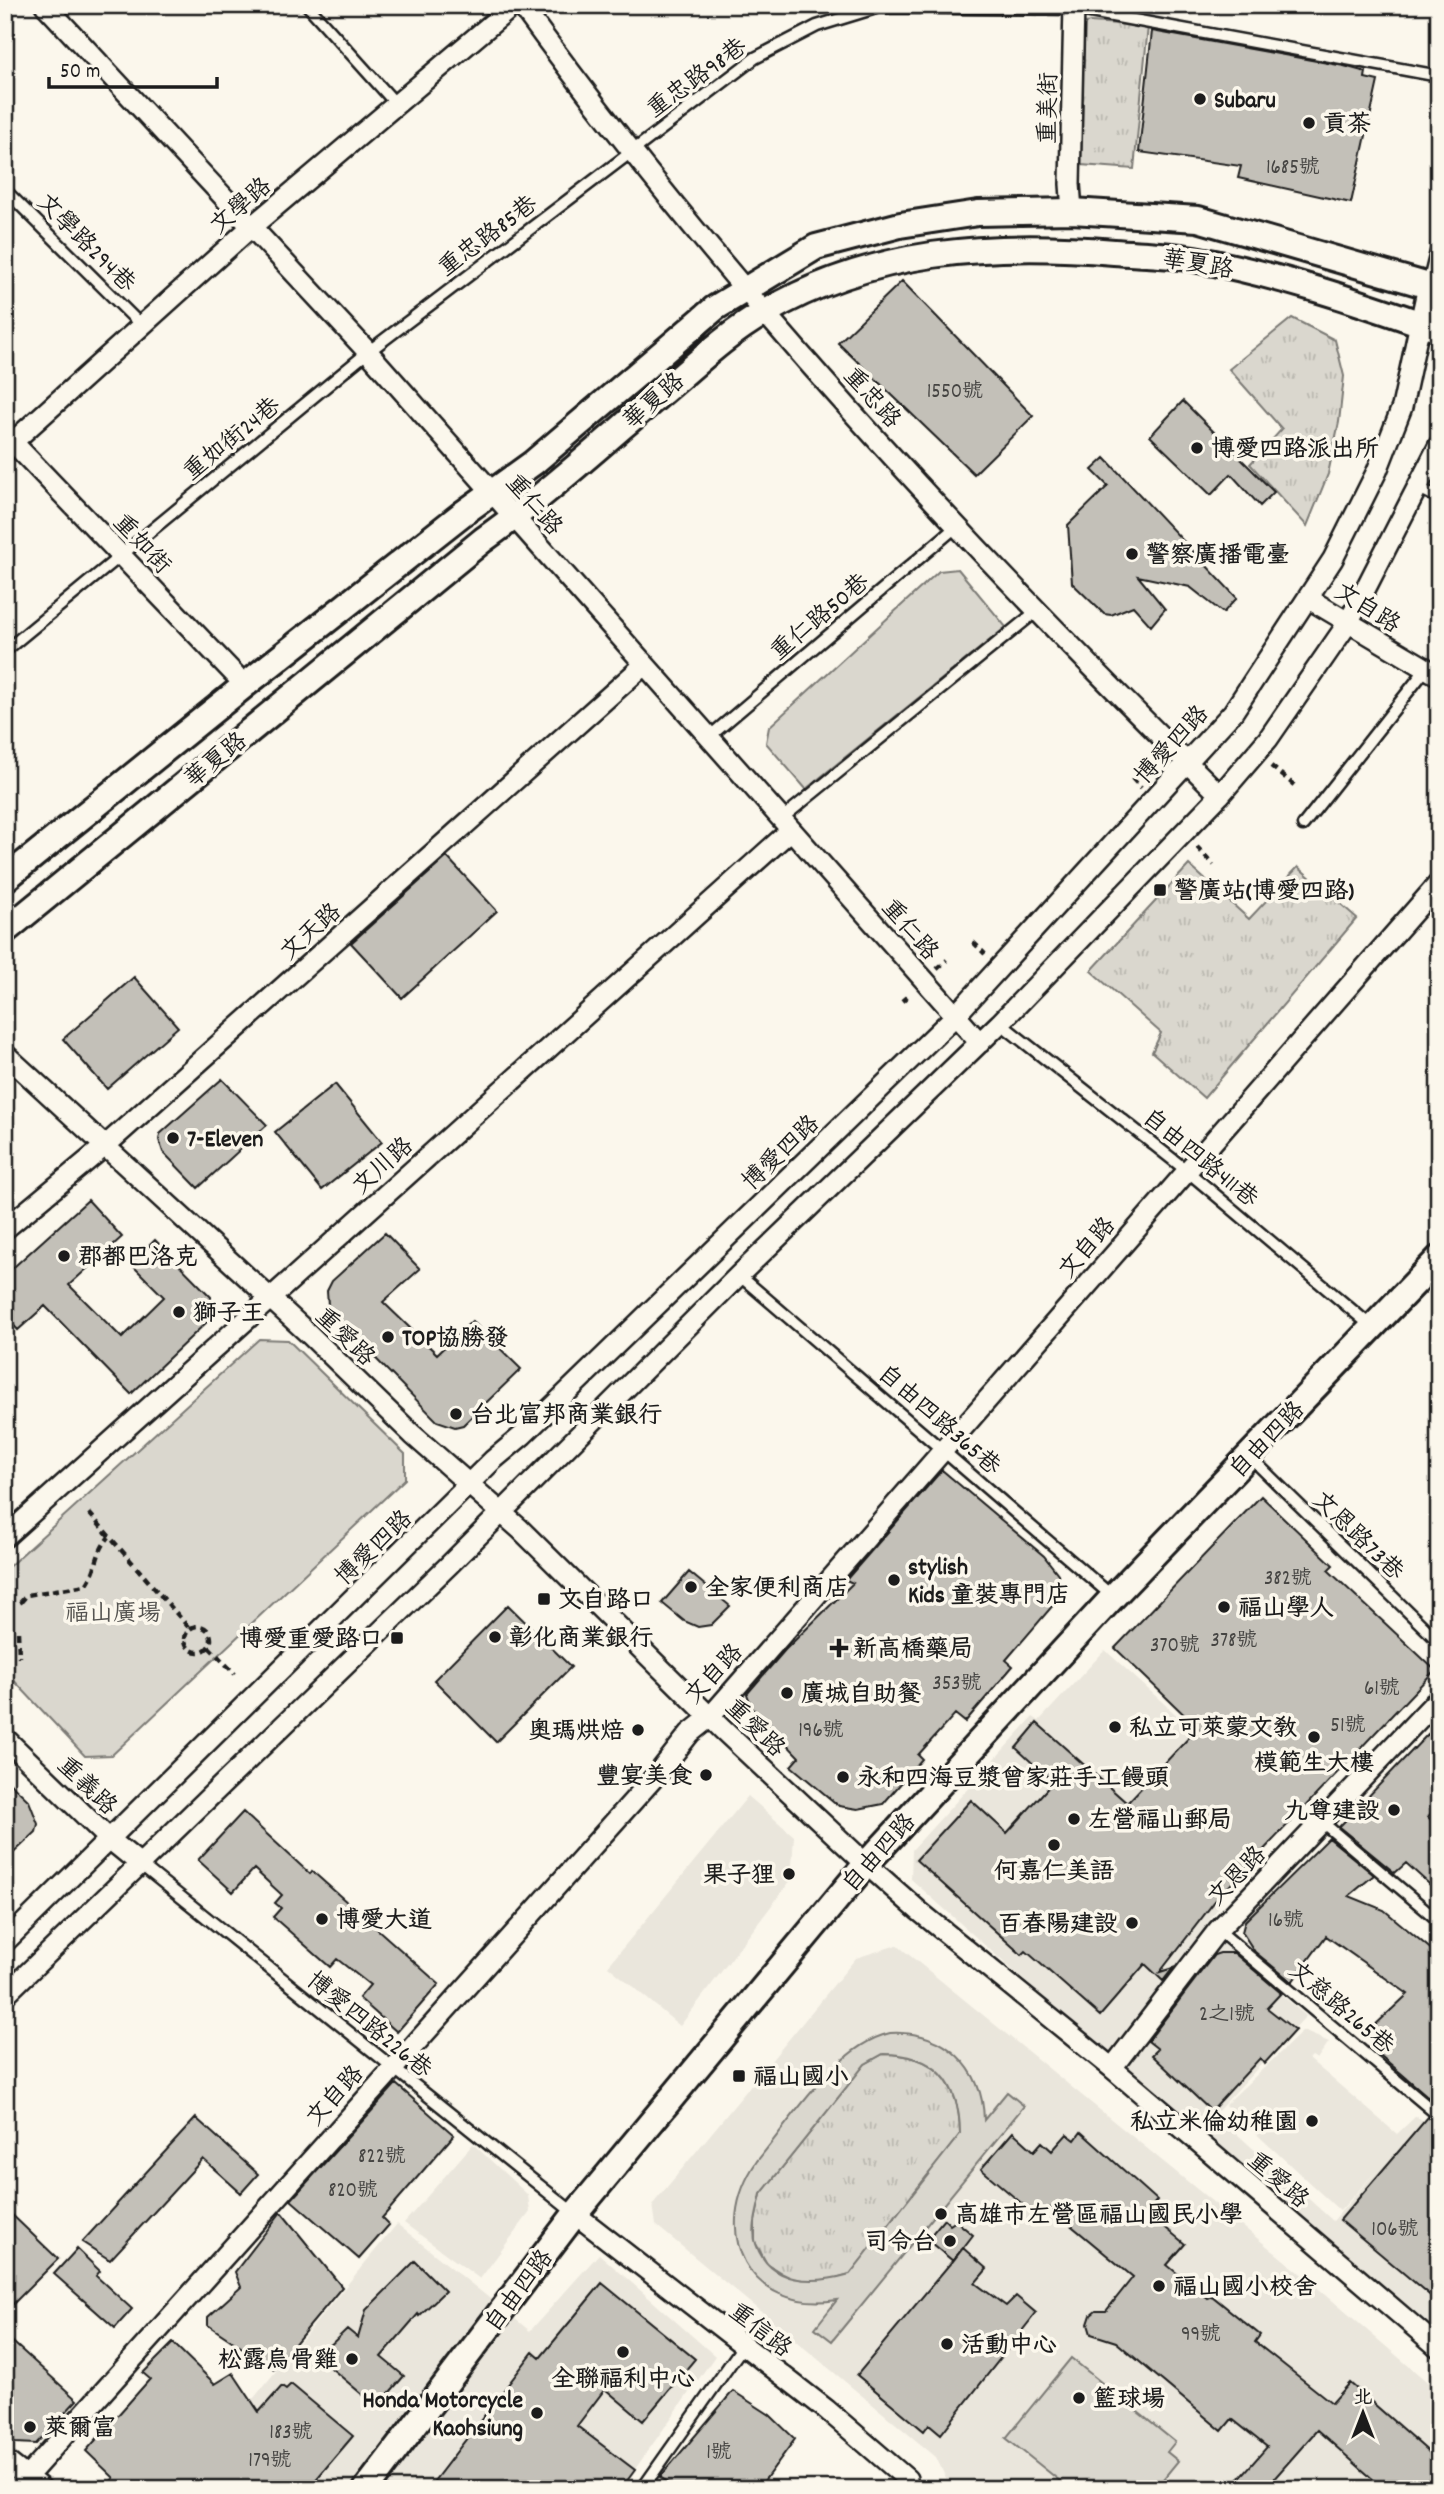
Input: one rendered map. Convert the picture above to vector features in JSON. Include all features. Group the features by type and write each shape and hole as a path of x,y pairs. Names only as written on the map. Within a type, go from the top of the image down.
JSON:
{"street":[{"name":"重仁路","path":"45,5 368,352 979,1043"},
{"name":"文學路","path":"8,441 250,228 514,5"},
{"name":"重忠路","path":"521,5 632,151 763,313 957,526 1220,795"},
{"name":"重美街","path":"1072,211 1070,184 1074,7"},
{"name":"華夏路","path":"5,879 245,685 533,463 715,308 742,289 816,247 900,225 978,213 1072,211 1198,219 1433,287"},
{"name":"華夏路","path":"5,931 514,517 719,344 763,313 800,293 890,260 984,249 1061,248 1192,258 1312,289 1430,327"},
{"name":"博愛四路","path":"5,1942 470,1485 955,1016 1233,712 1333,559 1377,471 1430,327 1433,287"},
{"name":"重如街","path":"8,441 245,685"},
{"path":"5,1994 502,1514 739,1275 1000,1023 1220,795 1268,739 1348,623 1439,445"},
{"name":"文自路","path":"1309,599 1432,672"},
{"name":"文天路","path":"5,1229 105,1146 644,665"},
{"name":"文川路","path":"5,1537 271,1299 786,824"},
{"name":"文自路","path":"20,2483 660,1771 690,1732 710,1717 1186,1170 1437,890"},
{"name":"重愛路","path":"5,1054 271,1299 412,1436 502,1514 710,1717 866,1864 1112,2068 1439,2348"},
{"name":"自由四路","path":"366,2489 575,2214 866,1864 1113,1597 1439,1258"},
{"name":"文恩路","path":"1112,2068 1218,1930 1439,1698"},
{"name":"重義路","path":"5,1738 108,1838 140,1864"},
{"name":"重信路","path":"575,2214 827,2410 907,2479 907,2489"},
{"path":"5,2460 20,2483 43,2489"}],"lane":[{"path":"307,5 396,104"},
{"name":"重忠路98巷","path":"632,151 755,58 817,26 879,7 1074,7 1439,76"},
{"name":"重忠路85巷","path":"368,352 632,151"},
{"name":"文學路294巷","path":"5,190 140,324"},
{"path":"1433,287 1439,239"},
{"name":"重如街24巷","path":"5,651 368,352"},
{"path":"1419,488 1439,498"},
{"name":"重仁路50巷","path":"709,737 957,526"},
{"path":"786,824 1038,610"},
{"path":"1303,825 1432,672"},
{"name":"自由四路411巷","path":"1000,1023 1186,1170 1373,1327"},
{"name":"自由四路365巷","path":"739,1275 1113,1597"},
{"name":"文恩路73巷","path":"1250,1457 1439,1642"},
{"path":"1322,1822 1439,1922"},
{"name":"博愛四路226巷","path":"140,1864 575,2214"},
{"name":"文慈路265巷","path":"1218,1930 1439,2116"},
{"path":"642,2489 743,2346"}],"path":[{"path":"89,1513 190,1629"},
{"path":"20,1603 27,1595 86,1585 94,1575 98,1550 109,1537"},
{"path":"209,1647 202,1652 189,1649 185,1641 190,1629 198,1626 206,1628 210,1635 209,1647 234,1675"},
{"path":"18,1632 19,1657"}],"shaded area":[{"path":"1105,1650 1194,1731 1126,1805 1223,1901 1204,1928 1306,2016 1215,2114 1333,2221 1377,2170 1340,2211 1225,2105 1303,2031 1329,2042 1317,2059 1312,2056 1309,2059 1397,2134 1416,2116 1439,2135 1439,2353 911,1879 912,1850 1033,1717 1039,1721"},
{"path":"748,1796 794,1836 791,1880 680,2026 608,1966"},
{"name":"高雄市左營區福山國民小學","path":"897,1945 1305,2277 1439,2392 1439,2489 951,2489 936,2457 656,2225 653,2204 856,1958"},
{"path":"473,2144 528,2195 530,2212 480,2279 404,2223"},
{"path":"397,2224 530,2331 599,2254 715,2356 621,2489 179,2489"}],"green space":[{"path":"1090,22 1148,26 1134,169 1081,165 1080,24"},
{"path":"1292,318 1335,340 1344,376 1339,422 1328,474 1307,526 1250,464 1282,429 1229,369"},
{"path":"958,569 1006,627 806,789 766,743 769,727 939,571"},
{"path":"1189,865 1249,919 1298,867 1357,918 1204,1098 1152,1052 1161,1033 1091,971"},
{"name":"福山廣場","path":"259,1339 288,1340 405,1454 405,1479 112,1755 85,1756 5,1671 5,1570"},
{"path":"890,2033 910,2034 943,2045 968,2068 982,2101 984,2120 1007,2092 1024,2106 832,2341 815,2328 837,2300 806,2301 780,2294 760,2281 745,2262 737,2240 736,2215 743,2188 757,2161 800,2105 834,2068 871,2040","holes":["883,2054 901,2055 930,2065 941,2074 955,2099 960,2134 850,2274 809,2280 783,2275 763,2258 756,2244 755,2226 761,2194 865,2064"]},
{"path":"883,2054 917,2059 941,2074 955,2099 960,2134 850,2274 822,2282 797,2281 767,2264 755,2242 755,2221 761,2194 865,2064"},
{"name":"籃球場","path":"1071,2358 1175,2442 1167,2452 1178,2461 1155,2489 1070,2489 1006,2438"}],"building":[{"path":"1152,31 1344,66 1366,72 1365,78 1378,81 1351,203 1238,178 1241,166 1139,152"},
{"path":"902,281 1033,416 974,474 838,343"},
{"name":"博愛四路派出所","path":"1183,401 1274,492 1260,506 1231,474 1211,495 1150,436"},
{"name":"警察廣播電臺","path":"1105,458 1237,598 1223,613 1190,587 1138,576 1165,609 1151,626 1133,606 1111,615 1104,614 1072,583 1068,525 1108,486 1092,470"},
{"path":"447,857 497,911 402,998 351,943"},
{"path":"134,977 178,1027 107,1089 63,1039"},
{"path":"222,1079 267,1125 198,1188 163,1152 160,1134"},
{"path":"335,1084 382,1142 322,1190 275,1132"},
{"path":"88,1200 122,1237 69,1285 122,1338 164,1297 131,1264 155,1240 211,1297 210,1319 131,1394 45,1306 18,1330 5,1316 5,1275"},
{"name":"TOP協勝發","path":"385,1233 420,1269 383,1302 437,1354 472,1321 521,1369 463,1425 455,1427 437,1421 337,1319 328,1305 327,1291 332,1281"},
{"path":"942,1470 1044,1556 1058,1574 1061,1596 1006,1660 1013,1666 965,1722 955,1714 918,1755 922,1759 883,1804 858,1809 839,1806 791,1766 799,1757 752,1708 747,1694 785,1650 853,1583 846,1580"},
{"path":"1261,1496 1333,1565 1328,1570 1435,1670 1215,1901 1160,1972 1173,1968 1163,1981 1145,1964 1100,2016 1026,1951 1022,1955 916,1860 971,1800 1007,1833 1053,1782 1016,1748 1037,1723 1127,1803 1198,1728 1115,1648"},
{"name":"全家便利商店","path":"689,1572 730,1606 711,1625 698,1627 684,1621 662,1603"},
{"path":"508,1605 571,1667 496,1742 434,1680"},
{"name":"九尊建設","path":"1428,1734 1439,1744 1439,1803 1428,1817 1439,1828 1439,1893 1406,1863 1395,1873 1339,1827"},
{"path":"5,1778 29,1801 38,1824 36,1832 5,1861"},
{"path":"243,1812 310,1874 312,1871 439,1984 397,2032 359,1998 370,1985 337,1959 330,1967 273,1917 281,1908 275,1903 282,1895 254,1869 233,1892 198,1860"},
{"path":"1329,1838 1374,1875 1349,1896 1384,1910 1439,1956 1439,2106 1374,2050 1380,2038 1371,2029 1408,1994 1326,1936 1292,1982 1255,1952 1242,1932 1245,1921"},
{"path":"1234,1953 1281,1993 1267,2008 1295,2030 1264,2064 1260,2058 1211,2111 1152,2055 1158,2049 1148,2041 1214,1955"},
{"path":"396,2084 454,2135 382,2218 389,2225 359,2259 291,2200"},
{"path":"1428,2117 1439,2123 1439,2303 1340,2220"},
{"path":"196,2118 258,2174 241,2193 203,2159 110,2260 82,2242"},
{"name":"福山國小校舍","path":"1013,2132 1034,2151 1042,2142 1052,2151 1067,2134 1075,2140 1081,2132 1157,2200 1153,2205 1167,2218 1161,2224 1185,2244 1167,2265 1207,2298 1212,2296 1260,2335 1255,2342 1332,2403 1350,2383 1439,2461 1439,2489 1384,2489 1317,2430 1265,2489 1230,2489 1267,2447 1232,2419 1222,2431 1116,2342 1091,2334 1088,2324 1091,2315 1096,2311 1106,2311 1133,2277 1050,2208 1045,2215 1034,2214 981,2169"},
{"path":"5,2208 58,2259 5,2312"},
{"path":"281,2212 342,2287 274,2369 208,2325 208,2317 241,2287 235,2272"},
{"name":"司令台","path":"944,2219 950,2225 956,2221 973,2235 953,2261 931,2243 934,2239 930,2236"},
{"name":"活動中心","path":"963,2248 987,2269 975,2283 1006,2306 1016,2296 1036,2313 941,2434 929,2424 924,2431 857,2375"},
{"path":"77,2249 100,2271 96,2276 132,2309 115,2328 54,2274"},
{"path":"415,2261 445,2291 419,2316 418,2314 381,2357 404,2376 377,2407 318,2357 347,2329 358,2338 366,2310"},
{"path":"602,2283 695,2359 643,2421 605,2389 577,2426 635,2470 621,2489 428,2489 533,2352 540,2358"},
{"path":"5,2335 77,2400 36,2444 15,2443 5,2434"},
{"path":"173,2343 215,2384 233,2373 259,2412 282,2386 286,2389 291,2384 353,2436 308,2489 103,2489 114,2478 86,2451 150,2379 143,2373"},
{"path":"733,2391 770,2415 795,2439 758,2489 678,2489 660,2477"}],"place":[{"name":"Subaru","path":"1200,99"},
{"name":"貢茶","path":"1309,123"},
{"name":"博愛四路派出所","path":"1197,448"},
{"name":"警察廣播電臺","path":"1132,554"},
{"name":"警廣站(博愛四路)","path":"1160,890"},
{"name":"7-Eleven","path":"173,1138"},
{"name":"郡都巴洛克","path":"64,1256"},
{"name":"獅子王","path":"179,1312"},
{"name":"TOP協勝發","path":"388,1337"},
{"name":"台北富邦商業銀行","path":"456,1414"},
{"name":"stylish Kids 童裝專門店","path":"894,1580"},
{"name":"全家便利商店","path":"691,1587"},
{"name":"文自路口","path":"544,1599"},
{"name":"福山學人","path":"1224,1607"},
{"name":"彰化商業銀行","path":"495,1637"},
{"name":"博愛重愛路口","path":"397,1638"},
{"name":"新高橋藥局","path":"839,1648"},
{"name":"廣城自助餐","path":"787,1693"},
{"name":"私立可萊蒙文教","path":"1115,1727"},
{"name":"奧瑪烘焙","path":"638,1730"},
{"name":"模範生大樓","path":"1314,1737"},
{"name":"豐宴美食","path":"706,1775"},
{"name":"永和四海豆漿曾家莊手工饅頭","path":"843,1777"},
{"name":"九尊建設","path":"1394,1810"},
{"name":"左營福山郵局","path":"1074,1819"},
{"name":"何嘉仁美語","path":"1054,1845"},
{"name":"果子狸","path":"789,1874"},
{"name":"博愛大道","path":"322,1919"},
{"name":"百春陽建設","path":"1132,1923"},
{"name":"福山國小","path":"739,2076"},
{"name":"私立米倫幼稚園","path":"1312,2121"},
{"name":"高雄市左營區福山國民小學","path":"941,2214"},
{"name":"司令台","path":"950,2241"},
{"name":"福山國小校舍","path":"1159,2286"},
{"name":"活動中心","path":"947,2344"},
{"name":"全聯福利中心","path":"623,2352"},
{"name":"松露烏骨雞","path":"352,2359"},
{"name":"籃球場","path":"1079,2398"},
{"name":"Honda Motorcycle Kaohsiung","path":"537,2413"},
{"name":"萊爾富","path":"30,2427"}]}
